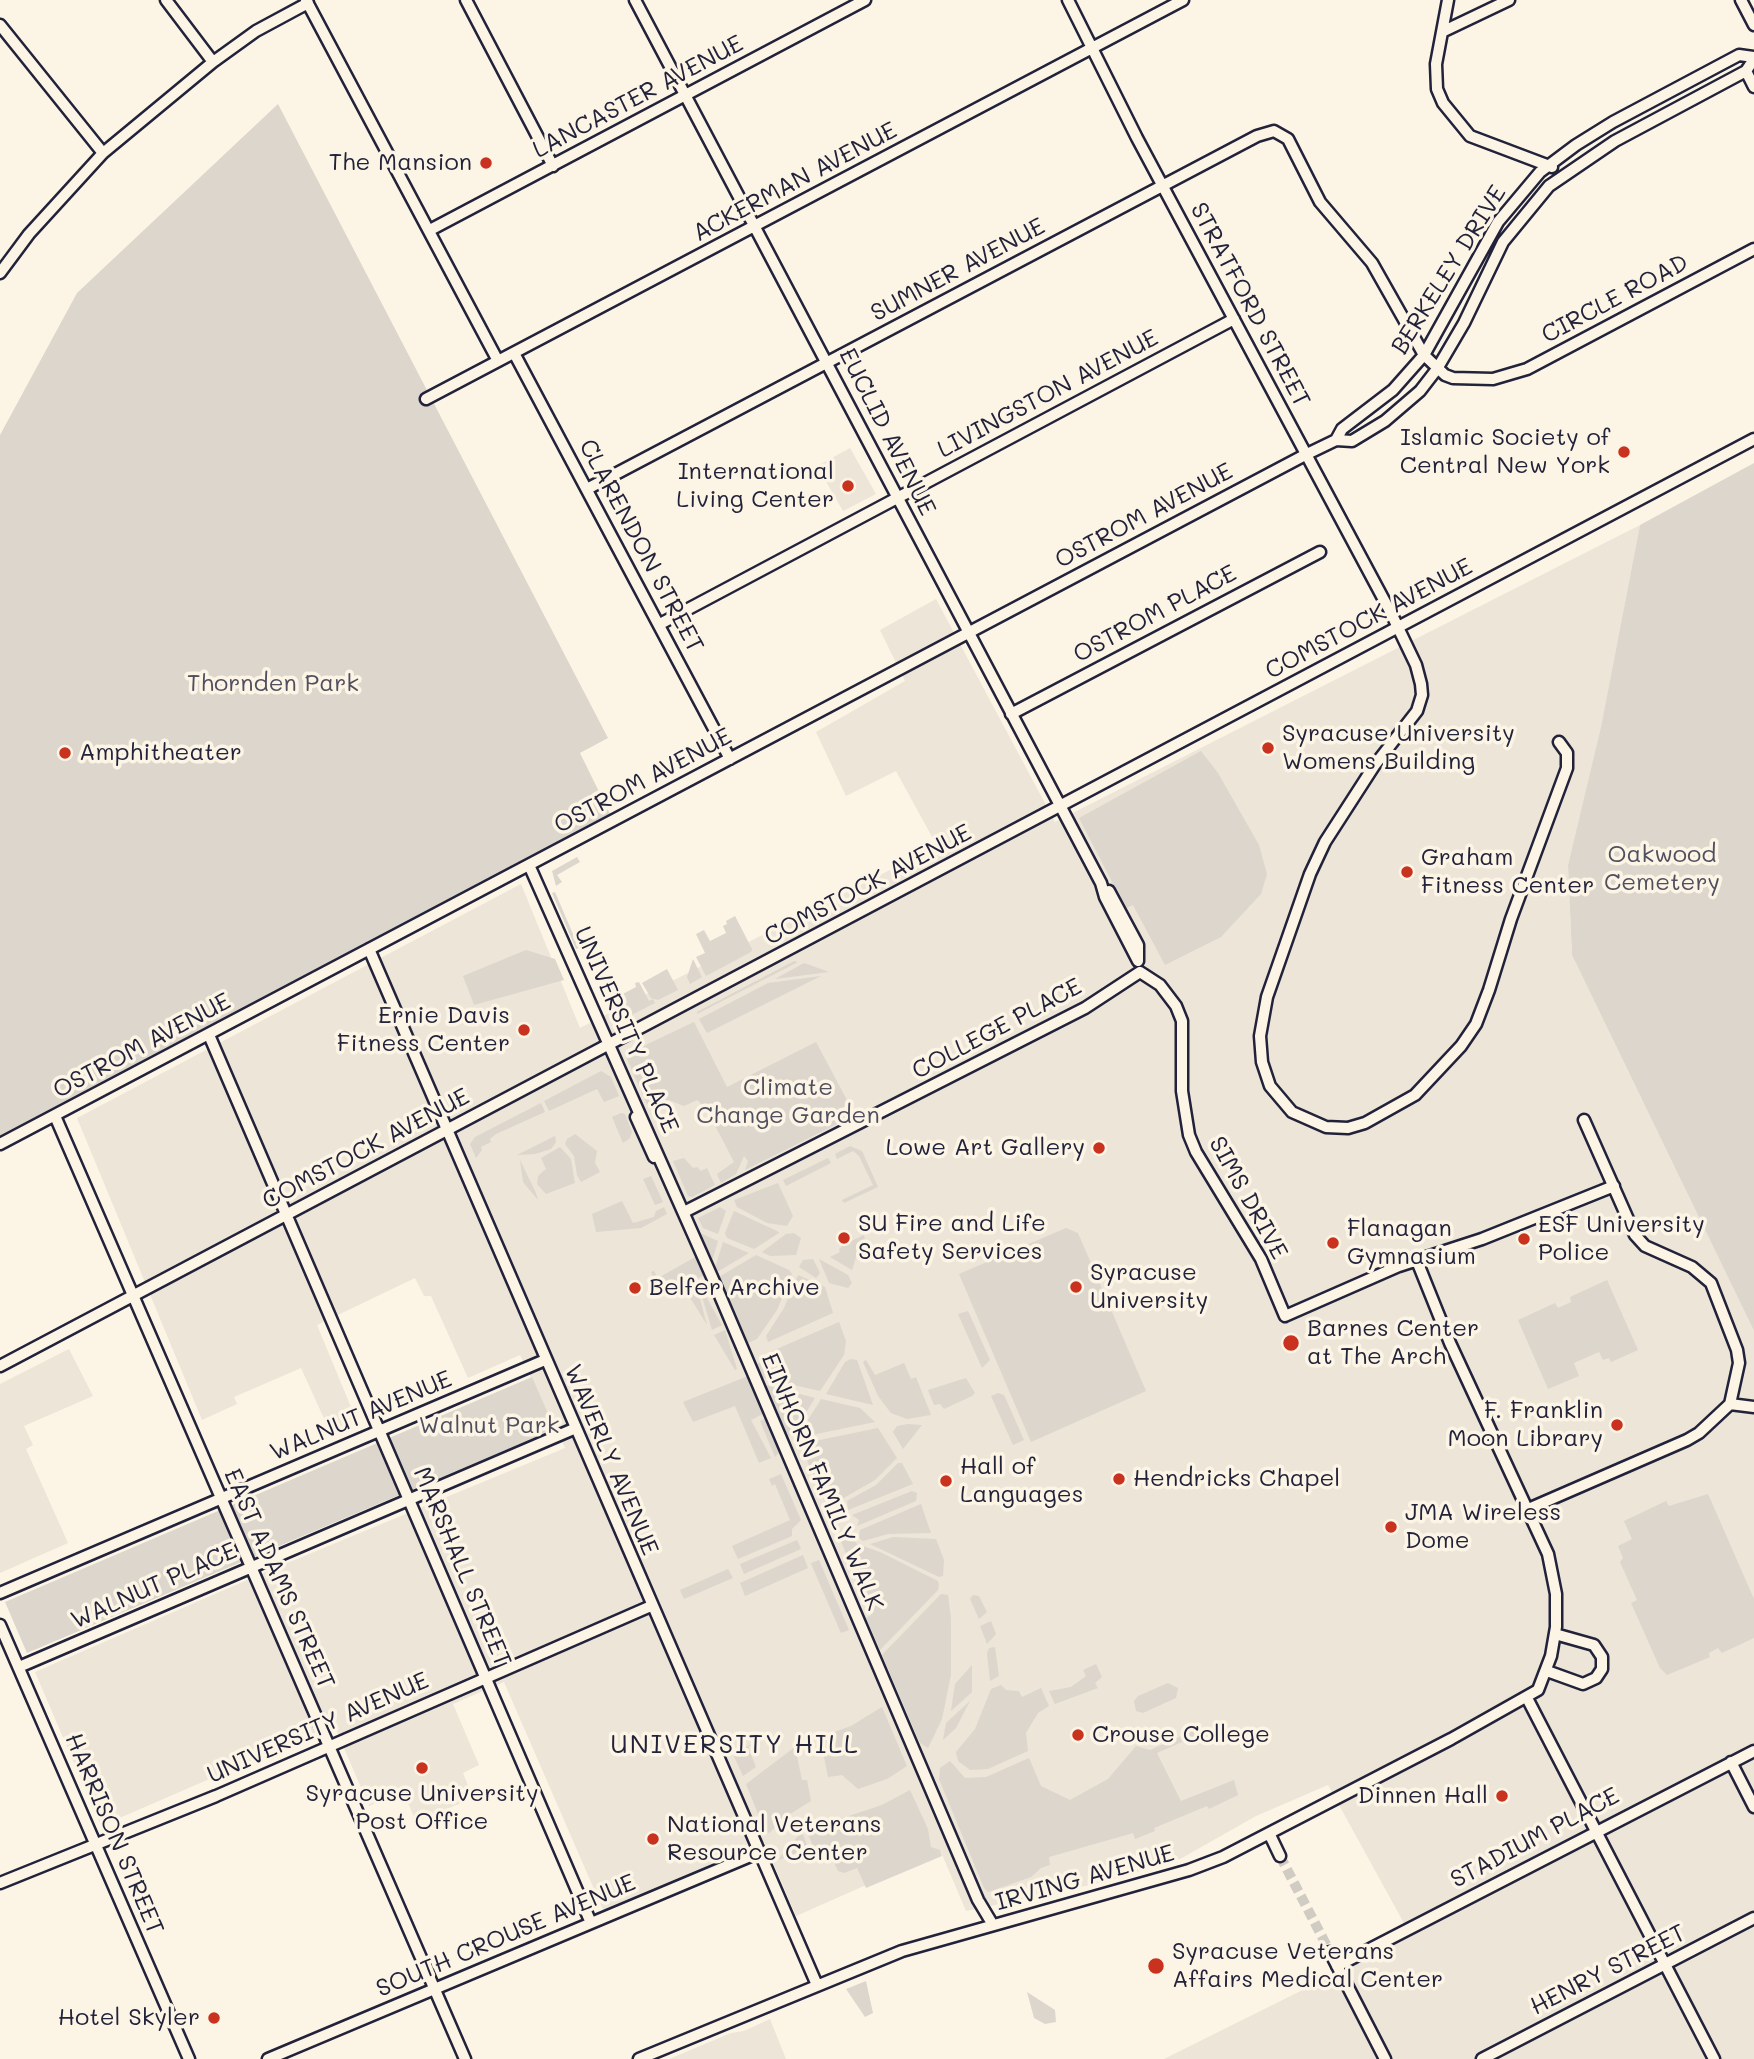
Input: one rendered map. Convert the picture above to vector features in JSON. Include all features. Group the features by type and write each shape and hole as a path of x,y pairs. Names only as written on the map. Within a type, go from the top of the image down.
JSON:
{"street":[{"path":"166,0 213,62"},
{"path":"466,0 553,166"},
{"name":"EUCLID AVENUE","path":"635,0 1101,883 1105,897 1139,967"},
{"name":"LANCASTER AVENUE","path":"430,230 865,0"},
{"name":"STRATFORD STREET","path":"1068,0 1163,186 1398,628 1416,665 1421,684 1417,711 1367,776 1325,842 1310,874 1267,997 1260,1036 1262,1062 1270,1086 1292,1112 1326,1127 1348,1128 1365,1124 1415,1095 1461,1046 1476,1024 1489,990 1511,919 1567,768 1567,753 1559,742"},
{"name":"ACKERMAN AVENUE","path":"426,399 1183,0"},
{"path":"1448,0 1435,77 1437,89 1452,117 1478,140 1565,173"},
{"path":"1444,30 1510,0"},
{"path":"1741,0 1754,25"},
{"path":"0,273 3,257 103,153 213,62 256,31 307,1 498,361"},
{"path":"0,25 103,153"},
{"name":"BERKELEY DRIVE","path":"1305,455 1336,440 1352,441 1385,421 1420,391 1437,369 1464,323 1503,242 1539,197 1565,173 1615,141 1746,71 1754,58 1739,55 1613,122 1549,165 1522,190 1498,222 1424,355 1394,390 1342,429 1336,440"},
{"path":"1746,71 1754,88"},
{"name":"SUMNER AVENUE","path":"587,489 1257,136 1273,131 1281,133 1287,139 1320,202 1372,263 1424,355"},
{"name":"CIRCLE ROAD","path":"1437,369 1453,378 1493,379 1527,369 1754,249"},
{"name":"LIVINGSTON AVENUE","path":"660,624 1234,319"},
{"name":"CLARENDON STREET","path":"514,353 730,759"},
{"path":"1424,355 1437,369"},
{"name":"COMSTOCK AVENUE","path":"0,1366 1754,439"},
{"name":"OSTROM AVENUE","path":"0,1144 1305,455"},
{"name":"OSTROM PLACE","path":"1011,714 1320,552"},
{"name":"UNIVERSITY PLACE","path":"529,865 684,1212"},
{"name":"WAVERLY AVENUE","path":"369,950 817,1985"},
{"name":"COLLEGE PLACE","path":"684,1212 1074,1013 1139,967"},
{"name":"SIMS DRIVE","path":"1139,967 1160,985 1176,1006 1182,1021 1182,1091 1189,1135 1196,1153 1261,1259 1286,1316 1399,1266 1417,1261"},
{"name":"MARSHALL STREET","path":"209,1035 487,1677 590,1923"},
{"name":"EAST ADAMS STREET","path":"55,1116 465,2059"},
{"path":"1526,1510 1687,1440 1730,1404 1739,1363 1737,1350 1710,1283 1692,1267 1645,1246 1636,1235 1584,1120"},
{"path":"1614,1185 1482,1239 1433,1253 1417,1261 1526,1510 1548,1554 1554,1576 1555,1634 1547,1671 1538,1690 1527,1698 1714,2059"},
{"name":"EINHORN FAMILY WALK","path":"684,1212 978,1900 993,1925"},
{"name":"WALNUT AVENUE","path":"0,1592 545,1360"},
{"path":"1730,1404 1754,1407"},
{"name":"WALNUT PLACE","path":"19,1667 409,1498 576,1429"},
{"name":"UNIVERSITY AVENUE","path":"0,1883 95,1845 652,1606"},
{"name":"HARRISON STREET","path":"0,1625 189,2059"},
{"path":"1547,1671 1583,1684 1596,1678 1602,1669 1602,1657 1594,1645 1555,1634"},
{"name":"IRVING AVENUE","path":"639,2059 902,1951 1189,1870 1269,1833 1527,1698"},
{"name":"STADIUM PLACE","path":"1337,1966 1595,1830 1754,1751"},
{"path":"1731,1762 1754,1807"},
{"path":"1269,1833 1280,1856"},
{"name":"SOUTH CROUSE AVENUE","path":"268,2059 760,1852"},
{"name":"HENRY STREET","path":"1482,2059 1754,1918"},
{"path":"1329,1952 1385,2059"}],"shaded area":[{"path":"850,448 876,494 843,511 817,466"},
{"name":"Syracuse University","path":"1640,525 1601,728 1568,865 1572,955 1754,1331 1754,2059 1164,2059 1411,1936 1328,1785 1256,1816 1182,1858 1104,1882 966,1911 941,1852 796,1916 764,1842 604,1912 504,1682 453,1704 479,1765 463,1773 473,1798 416,1822 403,1791 369,1806 334,1725 101,1826 35,1672 268,1571 565,1448 520,1355 468,1378 431,1296 424,1296 415,1278 317,1325 358,1424 332,1436 301,1368 234,1397 237,1404 202,1420 77,1118 521,884 580,1028 937,846 896,771 846,796 816,732 905,681 880,630 936,599 1055,822"},
{"path":"69,1349 93,1396 24,1426 33,1445 26,1449 68,1543 0,1573 0,1384"},
{"path":"770,2019 786,2059 669,2059 731,2033 744,2031"}],"green space":[{"name":"Thornden Park","path":"278,104 608,738 580,753 611,816 0,1138 0,435 77,293"},
{"name":"Oakwood Cemetery","path":"1754,463 1754,1331 1572,955 1568,865 1601,727 1640,525"},
{"path":"1201,751 1218,773 1259,845 1267,874 1261,894 1221,937 1165,965 1133,905 1127,908 1121,899 1079,818"},
{"path":"577,857 580,862 557,875 562,882 556,886 552,871"},
{"path":"555,892 579,948 576,949 552,893"},
{"path":"735,916 752,949 751,952 706,976 696,957 705,953 696,934 704,930 710,941 726,933 723,926"},
{"path":"526,950 555,959 564,980 474,1005 463,976"},
{"path":"693,959 702,977 690,984 687,977"},
{"path":"794,961 798,962 697,1014 697,1012"},
{"path":"804,963 829,972 775,979"},
{"path":"667,969 678,990 658,1000 651,998 642,983"},
{"path":"821,976 707,1033 699,1019 768,983"},
{"path":"639,982 649,1001 653,999 655,1003 618,1022 604,995 610,992 617,997 636,987 635,983"},
{"name":"Climate Change Garden","path":"694,1022 727,1087 816,1042 855,1115 745,1170 748,1161 744,1156 736,1174 721,1183 717,1174 734,1162 706,1108 697,1100 684,1106 669,1100 651,1109 627,1059 635,1050"},
{"path":"601,1071 611,1077 619,1096 604,1102 597,1089 549,1111 544,1101"},
{"path":"541,1103 545,1112 496,1134 490,1139 491,1142 481,1147 482,1150 476,1158 470,1144 475,1137"},
{"path":"625,1114 632,1132 630,1138 623,1143 612,1117"},
{"path":"575,1134 597,1151 595,1163 600,1172 581,1182 574,1156 565,1144 567,1139"},
{"path":"555,1136 556,1142 551,1149 535,1154 517,1155"},
{"path":"850,1146 862,1151 878,1187 844,1203 842,1200 873,1185 859,1156 853,1151 837,1159 835,1154"},
{"path":"560,1147 571,1159 575,1183 546,1194 537,1184 538,1176 546,1169 541,1158"},
{"path":"684,1158 693,1168 697,1167 701,1171 707,1168 715,1185 692,1197 688,1196 673,1161"},
{"path":"828,1158 831,1163 786,1186 783,1180"},
{"path":"520,1160 536,1193 538,1200 523,1182"},
{"path":"651,1176 663,1202 655,1205 643,1179"},
{"path":"778,1183 793,1216 787,1226 767,1223 737,1207 734,1200"},
{"path":"622,1201 633,1223 654,1217 656,1211 664,1207 667,1214 641,1228 596,1232 592,1214"},
{"path":"720,1207 726,1211 718,1234 703,1228 698,1218"},
{"path":"734,1211 779,1233 754,1249 727,1238 725,1233"},
{"path":"1066,1228 1078,1233 1146,1391 1031,1442 959,1274"},
{"path":"700,1233 718,1241 712,1261"},
{"path":"794,1233 801,1238 796,1255 770,1256 762,1252 786,1234"},
{"path":"864,1235 866,1245 856,1257 852,1270 830,1257 840,1252 839,1249 845,1244"},
{"path":"723,1242 749,1253 717,1272 715,1268"},
{"path":"756,1255 789,1270 792,1274 777,1310 757,1339 748,1343 719,1277"},
{"path":"697,1256 705,1275 661,1295 651,1272 654,1271 658,1278"},
{"path":"813,1259 820,1273 816,1278 799,1267 803,1260"},
{"path":"819,1259 848,1275 852,1283 848,1288 829,1283"},
{"path":"798,1275 825,1287 833,1313 768,1342 766,1336 784,1308"},
{"path":"1607,1280 1638,1350 1611,1362 1609,1358 1603,1360 1599,1352 1574,1363 1579,1376 1548,1389 1518,1320 1555,1303 1558,1308 1571,1302 1570,1297"},
{"path":"697,1288 707,1325 688,1294"},
{"path":"702,1289 722,1325 712,1330 700,1290"},
{"path":"968,1311 990,1360 982,1368 958,1314"},
{"path":"839,1322 846,1341 844,1355 820,1391 763,1378 757,1364 773,1356 772,1351"},
{"path":"725,1330 737,1369 735,1370 714,1335"},
{"path":"857,1360 873,1405 826,1394 845,1362"},
{"path":"866,1360 875,1375 904,1363 911,1379 916,1377 931,1415 907,1419 891,1413 878,1396 863,1362"},
{"path":"748,1376 763,1414 751,1420 771,1458 759,1463 735,1406 693,1422 683,1402"},
{"name":"Walnut Park","path":"532,1377 555,1429 27,1653 5,1602"},
{"path":"966,1378 975,1393 972,1396 944,1409 940,1404 934,1405 928,1390"},
{"path":"766,1385 815,1398 792,1435 788,1436"},
{"path":"998,1393 1004,1395 1024,1440 1013,1445 991,1396"},
{"path":"821,1399 860,1408 875,1422 797,1438"},
{"path":"765,1419 780,1451 775,1457 760,1421"},
{"path":"922,1425 903,1449 893,1432 897,1426"},
{"path":"878,1428 897,1458 875,1480 842,1499 842,1513 832,1518 800,1444"},
{"path":"898,1463 902,1463 913,1484 848,1510 847,1501 876,1485"},
{"path":"781,1474 801,1520 792,1529 792,1536 738,1559 732,1546 790,1520 775,1484 772,1486 769,1479"},
{"path":"912,1491 917,1493 916,1501 857,1526 859,1520 852,1515"},
{"path":"1708,1494 1754,1599 1754,1638 1722,1653 1718,1648 1709,1653 1710,1657 1667,1675 1660,1668 1631,1603 1637,1600 1620,1562 1623,1558 1618,1546 1632,1539 1624,1521 1666,1501 1669,1506"},
{"path":"921,1504 931,1533 888,1534 863,1541 859,1538 860,1530"},
{"path":"851,1536 857,1544 880,1552 938,1581 938,1590 880,1650 866,1618 871,1615 840,1539"},
{"path":"893,1537 936,1539 944,1560 943,1576 939,1577 870,1544"},
{"path":"797,1540 801,1549 744,1574 740,1564"},
{"path":"803,1555 808,1568 745,1596 740,1583"},
{"path":"819,1560 849,1630 841,1633 811,1563"},
{"path":"728,1569 733,1578 684,1599 680,1590"},
{"path":"941,1594 948,1595 951,1618 951,1675 942,1719 928,1748 920,1743 882,1655"},
{"path":"973,1595 979,1596 987,1612 979,1619 970,1599"},
{"path":"991,1621 996,1634 987,1644 980,1626"},
{"path":"995,1647 999,1676 990,1681 987,1654 989,1648"},
{"path":"1096,1664 1102,1677 1095,1683 1098,1688 1055,1704 1049,1691 1071,1687 1086,1676 1083,1670"},
{"path":"972,1665 972,1692 951,1711 955,1684"},
{"path":"1168,1683 1178,1688 1176,1698 1143,1713 1136,1711 1134,1701 1138,1696"},
{"path":"1001,1685 1006,1690 1019,1691 1022,1697 1041,1688 1049,1706 1038,1713 1026,1733 1028,1751 988,1769 970,1770 958,1761 956,1752 975,1729 991,1689"},
{"path":"970,1701 956,1728 943,1740 946,1723"},
{"path":"882,1707 907,1766 887,1779 858,1789 842,1775 828,1777 820,1737 851,1726"},
{"path":"1199,1728 1200,1734 1157,1753 1181,1801 1234,1780 1238,1795 1209,1809 1207,1806 1154,1828 1155,1831 1135,1839 1133,1833 1049,1857 1050,1865 1041,1868 1031,1877 988,1892 984,1888 939,1779 940,1768 950,1761 965,1778 986,1777 1029,1758 1041,1786 1070,1800 1108,1779 1136,1746 1150,1750"},
{"path":"763,1738 748,1747 756,1767 743,1776 733,1754"},
{"path":"795,1747 802,1780 807,1780 811,1801 790,1814 769,1833 764,1829 746,1784"},
{"path":"910,1790 928,1829 931,1847 940,1850 942,1856 866,1888 857,1868 844,1873 838,1871 832,1858 821,1863 806,1830 882,1805"},
{"path":"802,1832 808,1848 779,1860 784,1851"},
{"path":"866,1981 873,2013 865,2017 846,1989"},
{"path":"1027,1992 1055,2010 1056,2022 1045,2024 1034,2018"}],"tunnel":[{"path":"1280,1856 1330,1952"}],"place":[{"name":"The Mansion","path":"486,163"},
{"name":"Islamic Society of Central New York","path":"1624,452"},
{"name":"International Living Center","path":"848,486"},
{"name":"Syracuse University Womens Building","path":"1268,748"},
{"name":"Amphitheater","path":"65,753"},
{"name":"Graham Fitness Center","path":"1407,872"},
{"name":"Ernie Davis Fitness Center","path":"524,1030"},
{"name":"Lowe Art Gallery","path":"1099,1148"},
{"name":"SU Fire and Life Safety Services","path":"844,1238"},
{"name":"ESF University Police","path":"1524,1239"},
{"name":"Flanagan Gymnasium","path":"1333,1243"},
{"name":"Syracuse University","path":"1076,1287"},
{"name":"Belfer Archive","path":"635,1288"},
{"name":"Barnes Center at The Arch","path":"1291,1343"},
{"name":"F. Franklin Moon Library","path":"1617,1425"},
{"name":"Hendricks Chapel","path":"1119,1479"},
{"name":"Hall of Languages","path":"946,1481"},
{"name":"JMA Wireless Dome","path":"1391,1527"},
{"name":"Crouse College","path":"1078,1735"},
{"name":"Syracuse University Post Office","path":"422,1768"},
{"name":"Dinnen Hall","path":"1502,1796"},
{"name":"National Veterans Resource Center","path":"653,1839"},
{"name":"Syracuse Veterans Affairs Medical Center","path":"1156,1966"},
{"name":"Hotel Skyler","path":"214,2018"}],"district":[{"name":"UNIVERSITY HILL","path":"735,1745"}]}
